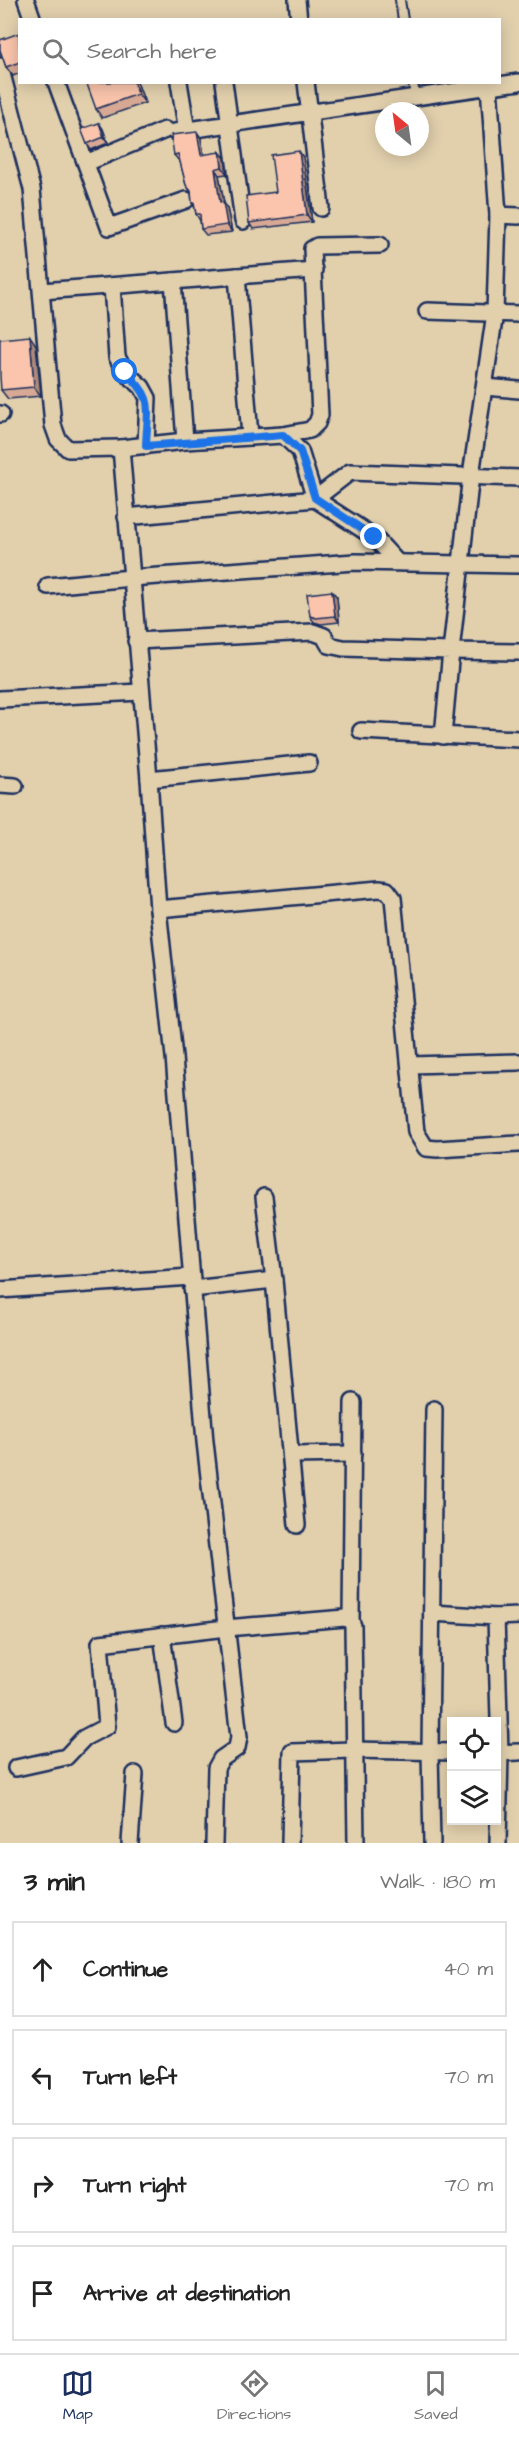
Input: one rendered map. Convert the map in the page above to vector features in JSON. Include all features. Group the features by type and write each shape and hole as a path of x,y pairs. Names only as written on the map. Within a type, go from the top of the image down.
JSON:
{"street":[{"path":"26,0 32,18"},
{"path":"297,0 299,18"},
{"path":"0,66 32,189 53,425 58,439 68,449 121,448 185,441 283,435 310,430 317,423 320,415 312,249 314,247 381,245"},
{"path":"86,163 175,131 310,114 414,90 519,82"},
{"path":"57,84 109,227 186,200"},
{"path":"175,131 179,84"},
{"path":"224,84 243,221"},
{"path":"306,84 321,208"},
{"path":"443,736 471,475 495,313 498,215 489,86"},
{"path":"498,215 519,216"},
{"path":"42,291 314,270"},
{"path":"237,276 250,436"},
{"path":"173,281 185,441"},
{"path":"112,286 117,357 125,372 142,387 147,398 146,446"},
{"path":"427,311 519,314"},
{"path":"485,387 519,390"},
{"path":"283,435 300,451 315,498 374,537 397,562"},
{"path":"121,448 136,641 150,779 158,909 174,1057 205,1442 239,1737 237,1748 221,1760 216,1768 214,1843"},
{"path":"126,517 315,498 350,472 519,478"},
{"path":"48,586 355,562 519,565"},
{"path":"136,641 313,632 324,636 329,645 343,648 519,652"},
{"path":"0,699 141,692"},
{"path":"361,731 519,739"},
{"path":"150,779 309,763"},
{"path":"158,909 387,890 393,898 416,1132 426,1148 519,1144"},
{"path":"411,1065 519,1062"},
{"path":"264,1197 297,1525"},
{"path":"0,1290 274,1280"},
{"path":"353,1402 351,1621 353,1626 356,1843"},
{"path":"432,1843 430,1752 434,1409"},
{"path":"291,1455 353,1454"},
{"path":"432,1613 519,1616"},
{"path":"496,1617 497,1717"},
{"path":"16,1768 66,1758 84,1738 107,1726 100,1643 226,1628 345,1618 351,1621"},
{"path":"162,1635 174,1723"},
{"path":"290,1843 292,1752 353,1750 447,1752"},
{"path":"501,1753 519,1752"},
{"path":"498,1771 498,1843"},
{"path":"130,1843 135,1774"}],"lane":[{"path":"400,0 403,18"}],"building":[{"path":"18,33 18,63 6,67 0,50 0,40"},
{"path":"87,84 135,84 138,94 96,109"},
{"path":"99,123 104,137 87,144 81,129"},
{"path":"197,132 201,155 220,152 222,167 215,169 220,202 223,202 227,225 201,229 200,214 196,214 191,191 186,185 178,154 174,155 171,135"},
{"path":"299,151 307,215 249,223 246,196 276,192 271,155"},
{"path":"30,336 34,387 1,390 0,339"},
{"path":"332,591 335,616 316,618 310,616 307,594"}],"route":[{"path":"125,372 142,387 147,398 146,446 185,441 283,435 300,451 315,498 374,537"}]}
